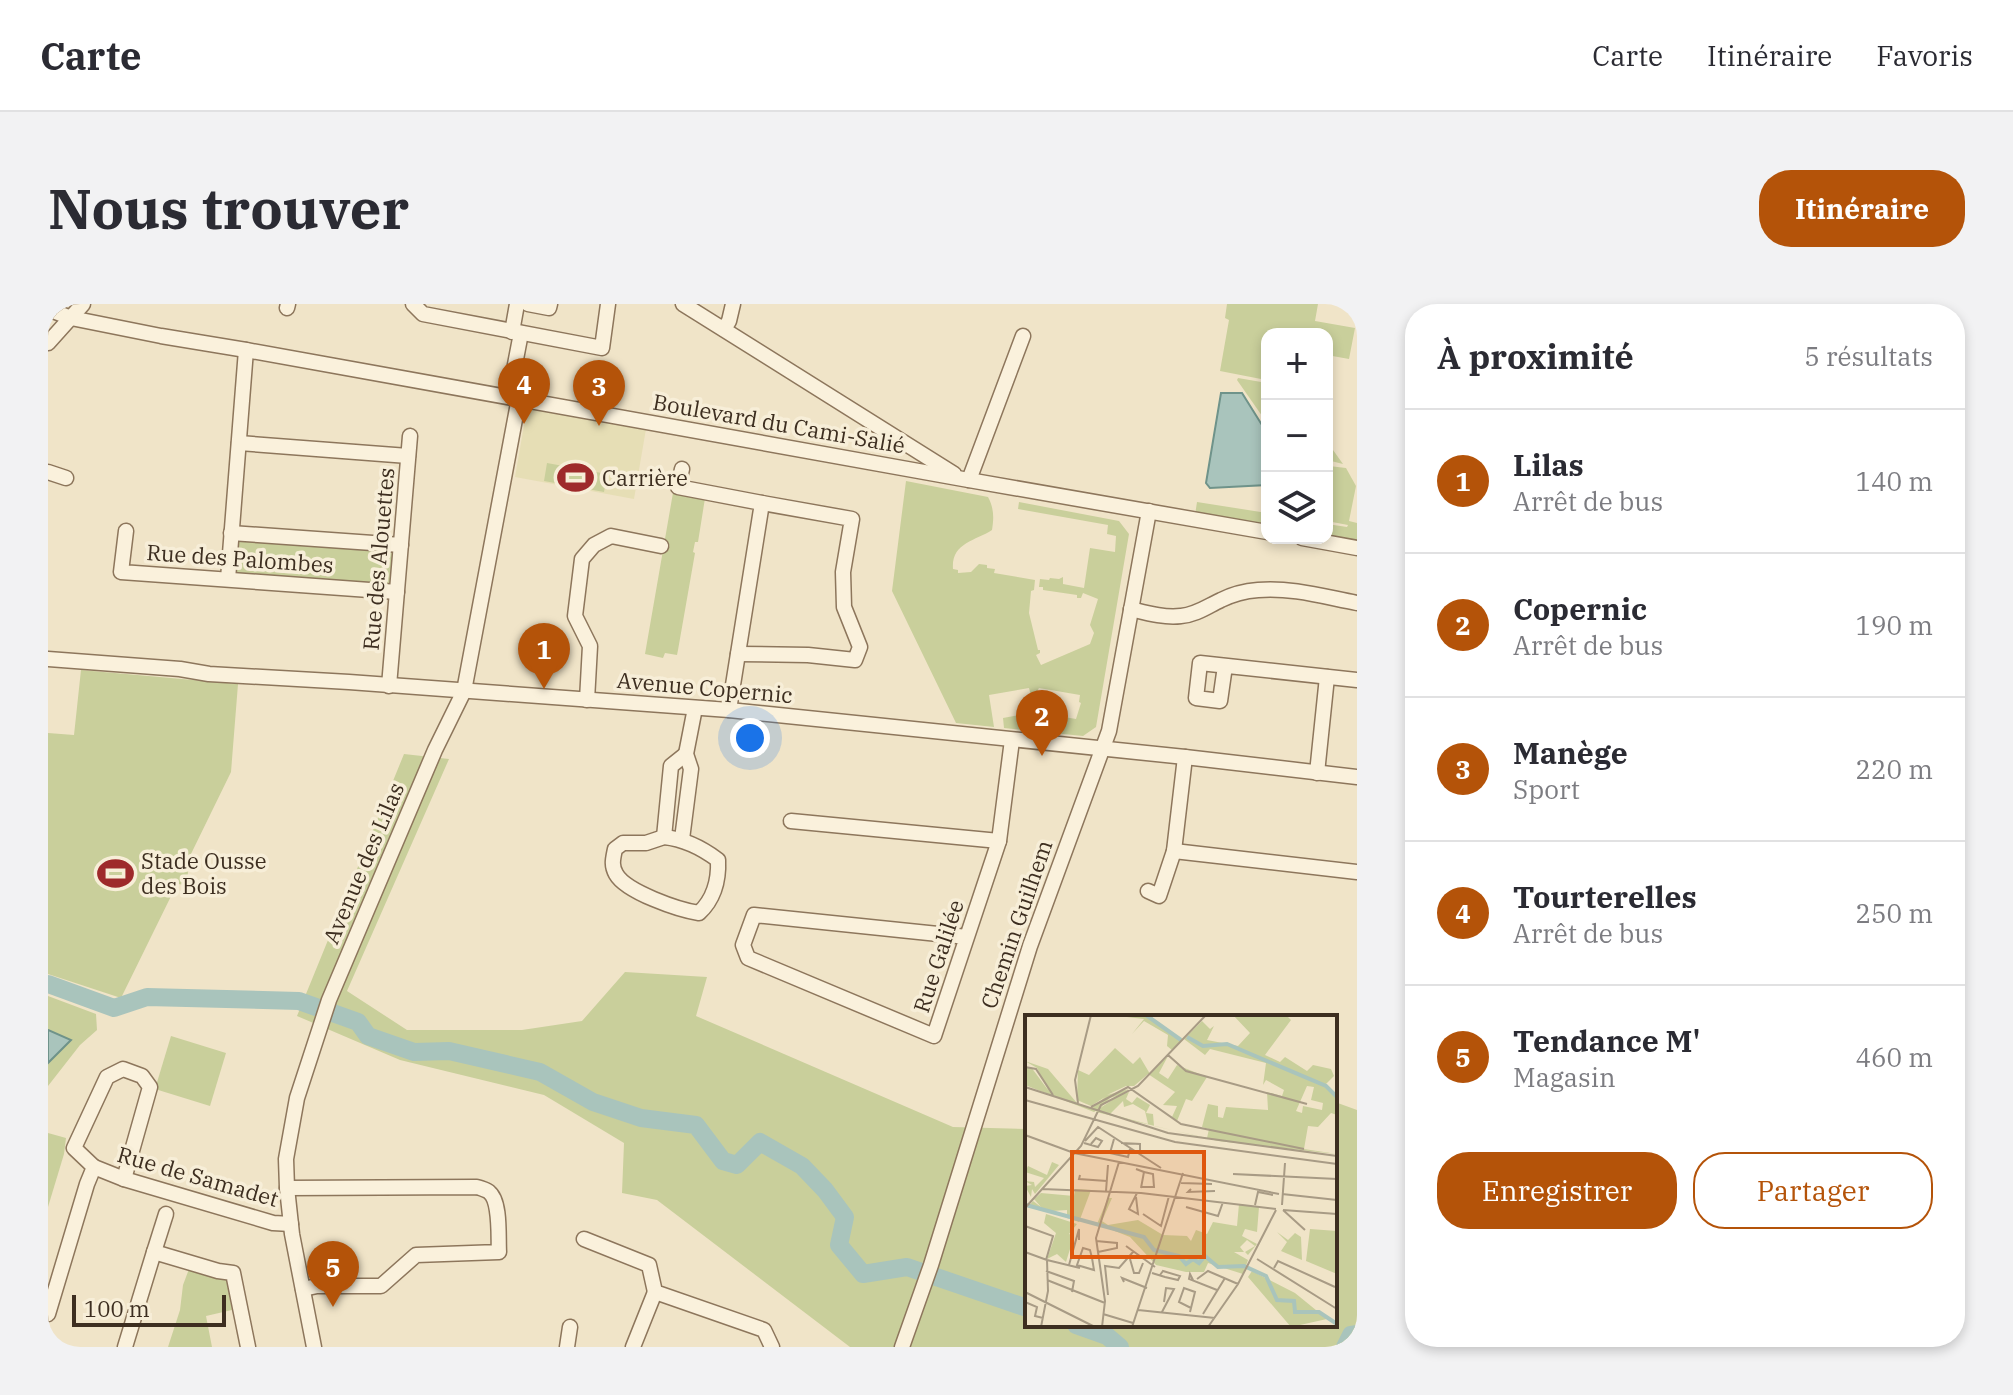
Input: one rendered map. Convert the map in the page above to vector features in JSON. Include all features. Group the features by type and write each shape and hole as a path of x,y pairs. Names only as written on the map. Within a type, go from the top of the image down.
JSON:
{"street":[{"path":"48,343 83,304"},
{"path":"413,304 423,314 602,348 608,304"},
{"name":"Avenue des Lilas","path":"313,1347 287,1188 286,1159 292,1120 329,1000 429,765 464,691 514,397 517,304"},
{"path":"528,304 549,308 550,304"},
{"path":"683,304 966,480 1023,336"},
{"path":"724,329 733,304"},
{"name":"Boulevard du Cami-Salié","path":"48,309 71,318 161,336 1261,531"},
{"path":"228,579 246,350"},
{"name":"Rue des Alouettes","path":"389,686 410,436"},
{"path":"239,443 408,456"},
{"path":"682,469 678,487 852,519 843,572 844,607 860,647 855,660 808,655 738,654"},
{"path":"48,472 66,478"},
{"path":"729,710 762,503"},
{"name":"Chemin Guilhem","path":"902,1347 931,1265 1030,946 1109,731 1149,511"},
{"name":"Rue des Palombes","path":"126,531 121,572 397,592"},
{"path":"231,533 401,545"},
{"path":"587,700 590,646 575,616 582,559 594,545 611,536 661,546"},
{"path":"1333,544 1357,548"},
{"path":"1131,609 1182,616 1240,592 1283,589 1357,603"},
{"name":"Avenue Copernic","path":"48,659 209,674 729,710 1357,777"},
{"path":"1225,666 1357,680"},
{"path":"1317,773 1327,677"},
{"path":"682,839 691,769 686,754 695,708"},
{"name":"Rue Galilée","path":"967,937 754,915 743,945 748,958 934,1036 967,937 999,841 1012,740"},
{"path":"664,837 671,766 686,754"},
{"path":"1148,891 1159,896 1174,851 1185,757"},
{"path":"791,821 999,841"},
{"path":"664,837 682,839 718,860 719,875 709,904 699,913 682,911 653,899 617,877 612,864 615,849 623,843 646,843 664,837"},
{"path":"1174,851 1357,872"},
{"path":"48,1314 94,1167 74,1148 107,1077 123,1069 142,1076 150,1087 124,1179"},
{"name":"Rue de Samadet","path":"94,1167 124,1179 273,1223 291,1224"},
{"path":"287,1188 477,1187 489,1191 495,1201 499,1252 416,1255 381,1286 317,1286 303,1289"},
{"path":"125,1347 166,1214"},
{"path":"584,1239 649,1265 655,1292 633,1347"},
{"path":"154,1252 233,1273 248,1347"},
{"path":"655,1292 764,1330 772,1347"},
{"path":"568,1347 570,1327"}],"shaded area":[{"path":"527,408 646,429 634,499 515,477"}],"green space":[{"path":"1227,304 1318,304 1315,321 1355,328 1349,359 1333,356 1333,328 1261,328 1261,379 1220,371 1229,320 1225,318"},
{"path":"1237,380 1261,382 1261,414"},
{"path":"1333,450 1343,464 1333,462"},
{"name":"Carrière","path":"547,463 607,474 604,492 544,481"},
{"path":"1333,466 1346,468 1356,486 1349,521 1357,523 1357,544 1333,539 1333,525 1348,525 1333,522"},
{"path":"906,481 988,497 993,513 992,530 960,548 953,560 953,569 958,573 971,572 979,564 987,565 987,568 995,569 994,573 1035,580 1029,613 1040,650 1036,655 1041,665 1090,644 1094,633 1090,625 1098,599 1083,593 1081,598 1077,598 1077,595 1043,590 1039,587 1040,579 1063,577 1063,584 1084,588 1090,548 1115,552 1116,536 1107,534 1108,525 1018,509 1019,502 1119,521 1129,534 1096,727 1083,736 1004,728 1003,718 1035,712 1076,719 1080,695 1039,688 1031,696 1029,688 989,695 994,727 956,723 892,591"},
{"path":"674,487 706,492 677,655 665,653 663,658 645,654"},
{"path":"1197,502 1261,512 1261,527 1195,515"},
{"path":"236,533 394,545 390,592 232,580"},
{"name":"Stade Ousse des Bois","path":"81,670 238,684 231,772 189,858 187,885 177,884 121,998 48,974 48,733 74,735"},
{"path":"404,754 449,759 347,991 407,1030 522,1030 582,1021 625,972 707,977 696,1016 953,1127 1025,1129 1025,1327 1337,1327 1337,1103 1357,1110 1357,1347 850,1347 657,1200 622,1193 624,1143 544,1095 400,1060 297,1016"},
{"path":"48,996 96,1014 97,1030 80,1045 48,1086"},
{"path":"171,1036 226,1053 210,1106 155,1089"},
{"path":"48,1133 66,1138 48,1207"},
{"path":"189,1269 226,1278 232,1310 206,1316 212,1347 168,1347"}],"water":[{"path":"1221,393 1242,393 1261,423 1261,485 1210,488 1206,483"},
{"path":"48,1030 71,1040 48,1063"}],"waterway":[{"path":"48,984 114,1008 147,997 299,1001 358,1022 368,1036 414,1052 449,1051 540,1072 593,1102 641,1118 696,1125 723,1161 737,1165 760,1142 802,1166 825,1190 845,1217 839,1245 863,1274 907,1267 1025,1307"},
{"path":"1082,1327 1107,1336 1120,1347"},
{"path":"1345,1347 1351,1335 1357,1334"}],"place":[{"name":"Tourterelles","path":"524,424"},
{"name":"Manège","path":"599,426"},
{"name":"Carrière","path":"576,477"},
{"name":"Lilas","path":"544,689"},
{"name":"Copernic","path":"1042,756"},
{"name":"Stade Ousse des Bois","path":"115,873"},
{"name":"Tendance M'","path":"333,1307"}]}
